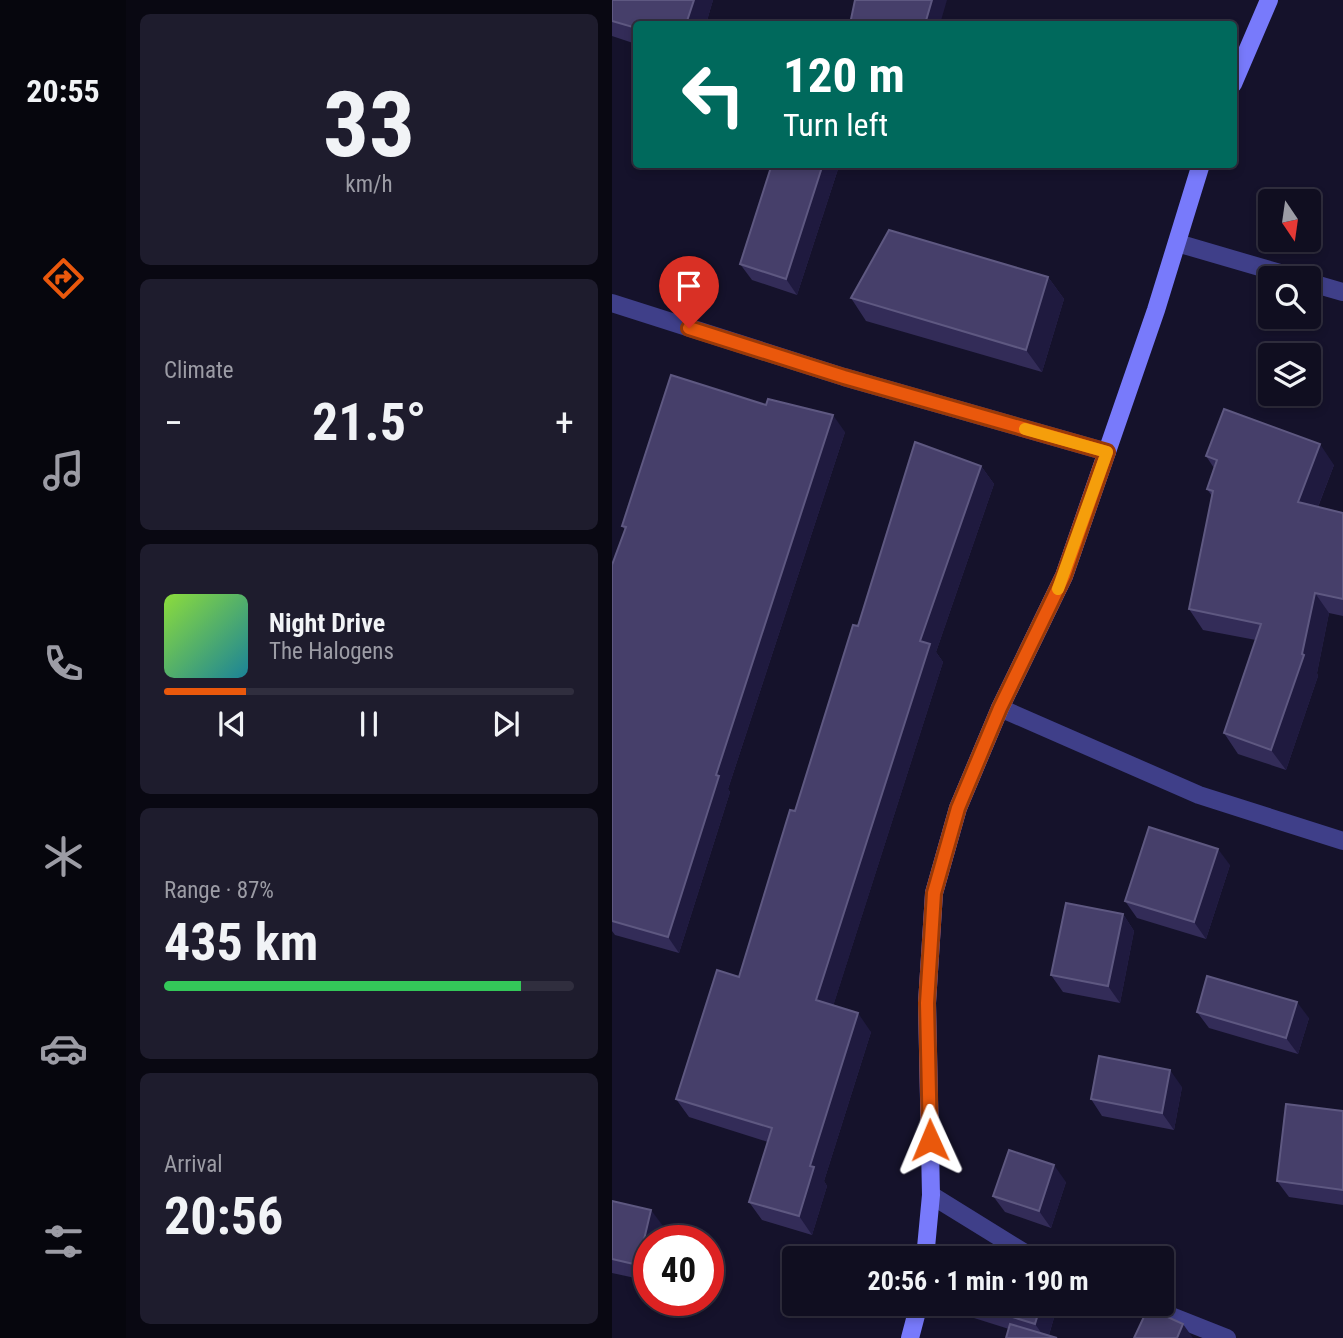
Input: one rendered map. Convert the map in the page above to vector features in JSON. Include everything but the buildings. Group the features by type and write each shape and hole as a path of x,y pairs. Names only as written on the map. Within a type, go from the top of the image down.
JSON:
{"street":[{"path":"1237,75 1269,0"},
{"path":"926,1246 931,1195 927,1003 934,893 958,808 1000,708 1064,576 1156,310 1200,168"},
{"path":"1177,243 1258,267"},
{"path":"1321,286 1342,292"},
{"path":"612,303 844,377 1107,452"},
{"path":"1000,708 1199,795 1342,841"},
{"path":"931,1195 1014,1246"},
{"path":"910,1338 916,1316"},
{"path":"1171,1316 1227,1338"}],"slow traffic":[{"path":"1025,429 1107,452 1058,589"}],"route":[{"path":"689,328 844,377 1107,452 1064,576 1000,708 958,808 934,893 927,1003 930,1140"}]}
